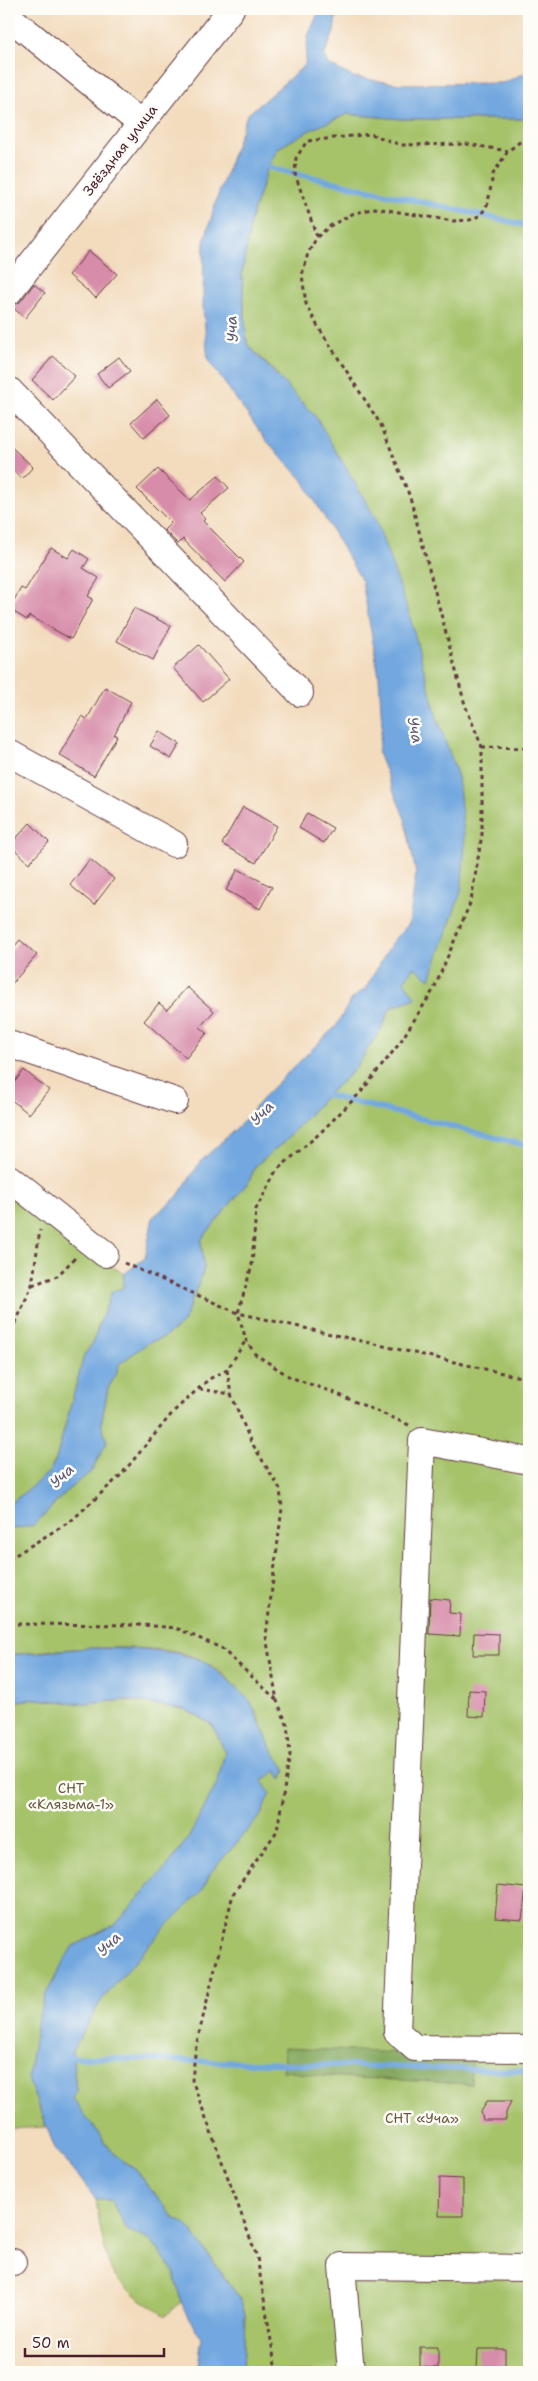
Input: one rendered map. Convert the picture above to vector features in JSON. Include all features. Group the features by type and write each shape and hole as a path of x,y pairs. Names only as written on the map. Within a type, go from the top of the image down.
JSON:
{"street":[{"name":"Звёздная улица","path":"9,292 231,9"},
{"path":"9,17 140,124"},
{"path":"9,390 300,693"},
{"path":"9,753 174,844"},
{"path":"9,1044 176,1101"},
{"path":"9,1178 97,1249"},
{"path":"529,1461 422,1441 397,2032 416,2048 529,2048"},
{"path":"351,2372 342,2266 529,2268"}],"path":[{"path":"317,237 295,174 296,158 307,141 370,134 402,145 467,144 508,150"},
{"path":"422,1441 412,1426 335,1393 290,1377 255,1354 246,1340 238,1313 252,1265 256,1209 278,1169 319,1134 361,1092 399,1044 434,989 471,901 482,834 482,746 465,705 410,497 381,425 317,325 306,304 302,275 308,253 317,237 330,226 352,214 375,208 453,221 470,220 481,215 488,203 493,174 508,150 529,135"},
{"path":"482,746 529,748"},
{"path":"9,1338 32,1284 44,1207"},
{"path":"32,1284 57,1276 97,1249 238,1313 529,1379"},
{"path":"9,1559 72,1520 120,1475 174,1411 209,1379 228,1370 246,1340"},
{"path":"228,1370 231,1394 250,1440 280,1489 282,1508 266,1636 277,1701 287,1724 290,1754 277,1831 233,1894 196,2046 192,2080 257,2257 275,2364 273,2372"},
{"path":"199,1389 231,1394"},
{"path":"9,1624 143,1625 176,1628 221,1648 277,1701"}],"green space":[{"name":"СНТ «Уча»","path":"347,114 401,119 529,119 529,2372 243,2372 245,2314 240,2299 186,2224 175,2219 137,2171 114,2154 73,2099 76,2091 72,2051 101,2001 157,1936 202,1891 211,1872 261,1815 262,1781 276,1770 282,1778 286,1770 271,1748 252,1705 227,1678 202,1660 184,1654 135,1648 52,1650 9,1655 9,1530 34,1525 69,1489 91,1471 107,1442 101,1424 108,1388 116,1375 119,1364 148,1343 164,1337 183,1323 204,1269 201,1240 249,1181 256,1165 285,1141 327,1095 354,1070 384,1024 390,1008 416,998 404,981 414,967 430,978 458,777 437,718 277,374 247,344 242,275 251,219 268,167 278,148 310,130"},
{"path":"9,1186 85,1249 124,1274 123,1288 112,1291 92,1344 84,1356 56,1460 48,1473 9,1505"},
{"name":"СНТ «Клязьма-1»","path":"37,1699 86,1704 126,1700 184,1709 213,1725 225,1752 217,1784 189,1837 169,1864 116,1924 72,1947 37,2022 28,2079 46,2127 9,2129 9,1702"},
{"path":"284,2048 473,2056 471,2084 321,2076 283,2071"},
{"path":"96,2200 111,2200 127,2230 151,2241 174,2272 181,2302 165,2316 131,2292 114,2275 105,2250"}],"water":[{"name":"Уча","path":"320,9 337,10 334,32 324,56 328,64 353,77 400,84 503,83 529,71 529,119 401,119 348,114 310,130 278,148 268,167 251,219 242,275 247,344 316,417 375,517 409,613 437,718 458,777 465,844 461,892 430,979 414,967 404,981 416,998 390,1008 384,1024 354,1070 327,1095 285,1141 256,1165 249,1181 201,1240 204,1269 183,1323 164,1337 148,1343 119,1364 116,1375 108,1388 101,1424 107,1442 91,1472 69,1489 34,1525 9,1530 9,1505 48,1473 56,1460 84,1356 92,1344 112,1291 123,1288 124,1274 145,1258 153,1217 177,1197 201,1161 243,1122 266,1094 336,1026 351,1000 366,988 394,939 409,924 416,874 405,819 378,753 382,725 379,676 362,581 302,479 265,439 208,360 203,307 204,242 217,198 247,115 305,65 308,36"},
{"name":"Уча","path":"87,1648 144,1649 176,1653 202,1660 226,1678 250,1701 271,1748 286,1770 281,1779 276,1771 262,1781 270,1793 261,1815 211,1872 202,1891 157,1936 101,2001 72,2051 76,2091 73,2099 114,2154 137,2171 175,2219 186,2224 240,2299 245,2314 243,2372 197,2372 202,2337 194,2327 181,2302 174,2272 151,2241 127,2230 111,2200 96,2200 73,2169 56,2151 28,2079 37,2022 46,1994 72,1947 116,1924 169,1864 189,1837 217,1784 225,1752 213,1725 184,1709 126,1700 86,1704 37,1699 9,1702 9,1655"}],"building":[{"path":"89,251 117,274 96,298 69,275"},
{"path":"34,284 45,293 25,318 11,306 20,302"},
{"path":"53,356 75,376 53,400 32,380"},
{"path":"119,357 130,371 108,388 97,374"},
{"path":"157,399 170,415 144,438 131,423"},
{"path":"9,445 33,467 22,479 9,467"},
{"path":"158,469 190,500 218,476 229,488 200,513 205,519 203,521 244,562 225,582 183,539 178,544 164,530 171,523 137,489"},
{"path":"51,548 68,558 74,549 89,559 83,568 99,578 88,596 93,599 71,639 29,616 27,620 9,609 21,588 25,590"},
{"path":"134,608 171,626 153,660 117,641"},
{"path":"199,645 229,679 203,702 173,668"},
{"path":"105,687 131,702 114,735 117,736 94,776 59,755 82,716 87,719"},
{"path":"159,731 180,744 171,759 150,746"},
{"path":"243,807 277,826 256,863 222,844"},
{"path":"307,813 333,828 324,843 299,828"},
{"path":"30,823 49,842 29,863 10,845"},
{"path":"90,859 114,879 94,905 70,885"},
{"path":"238,869 272,887 260,909 226,890"},
{"path":"20,940 37,955 9,987 9,953"},
{"path":"187,987 214,1011 200,1027 207,1033 186,1058 144,1021 159,1003 167,1010"},
{"path":"24,1070 49,1090 29,1114 9,1098 9,1089"},
{"path":"430,1598 450,1600 449,1613 461,1614 460,1636 429,1634"},
{"path":"474,1633 499,1634 499,1655 473,1655"},
{"path":"469,1690 485,1691 484,1717 468,1716"},
{"path":"498,1885 526,1888 522,1920 495,1918"},
{"path":"487,2101 511,2101 506,2113 506,2120 483,2120 481,2112"},
{"path":"440,2178 463,2179 463,2216 439,2216"},
{"path":"420,2347 438,2347 438,2368 420,2367"},
{"path":"478,2349 505,2349 505,2370 477,2370"}],"waterway":[{"path":"263,166 529,226"},
{"path":"327,1095 529,1146"},
{"path":"67,2057 529,2071"}]}
